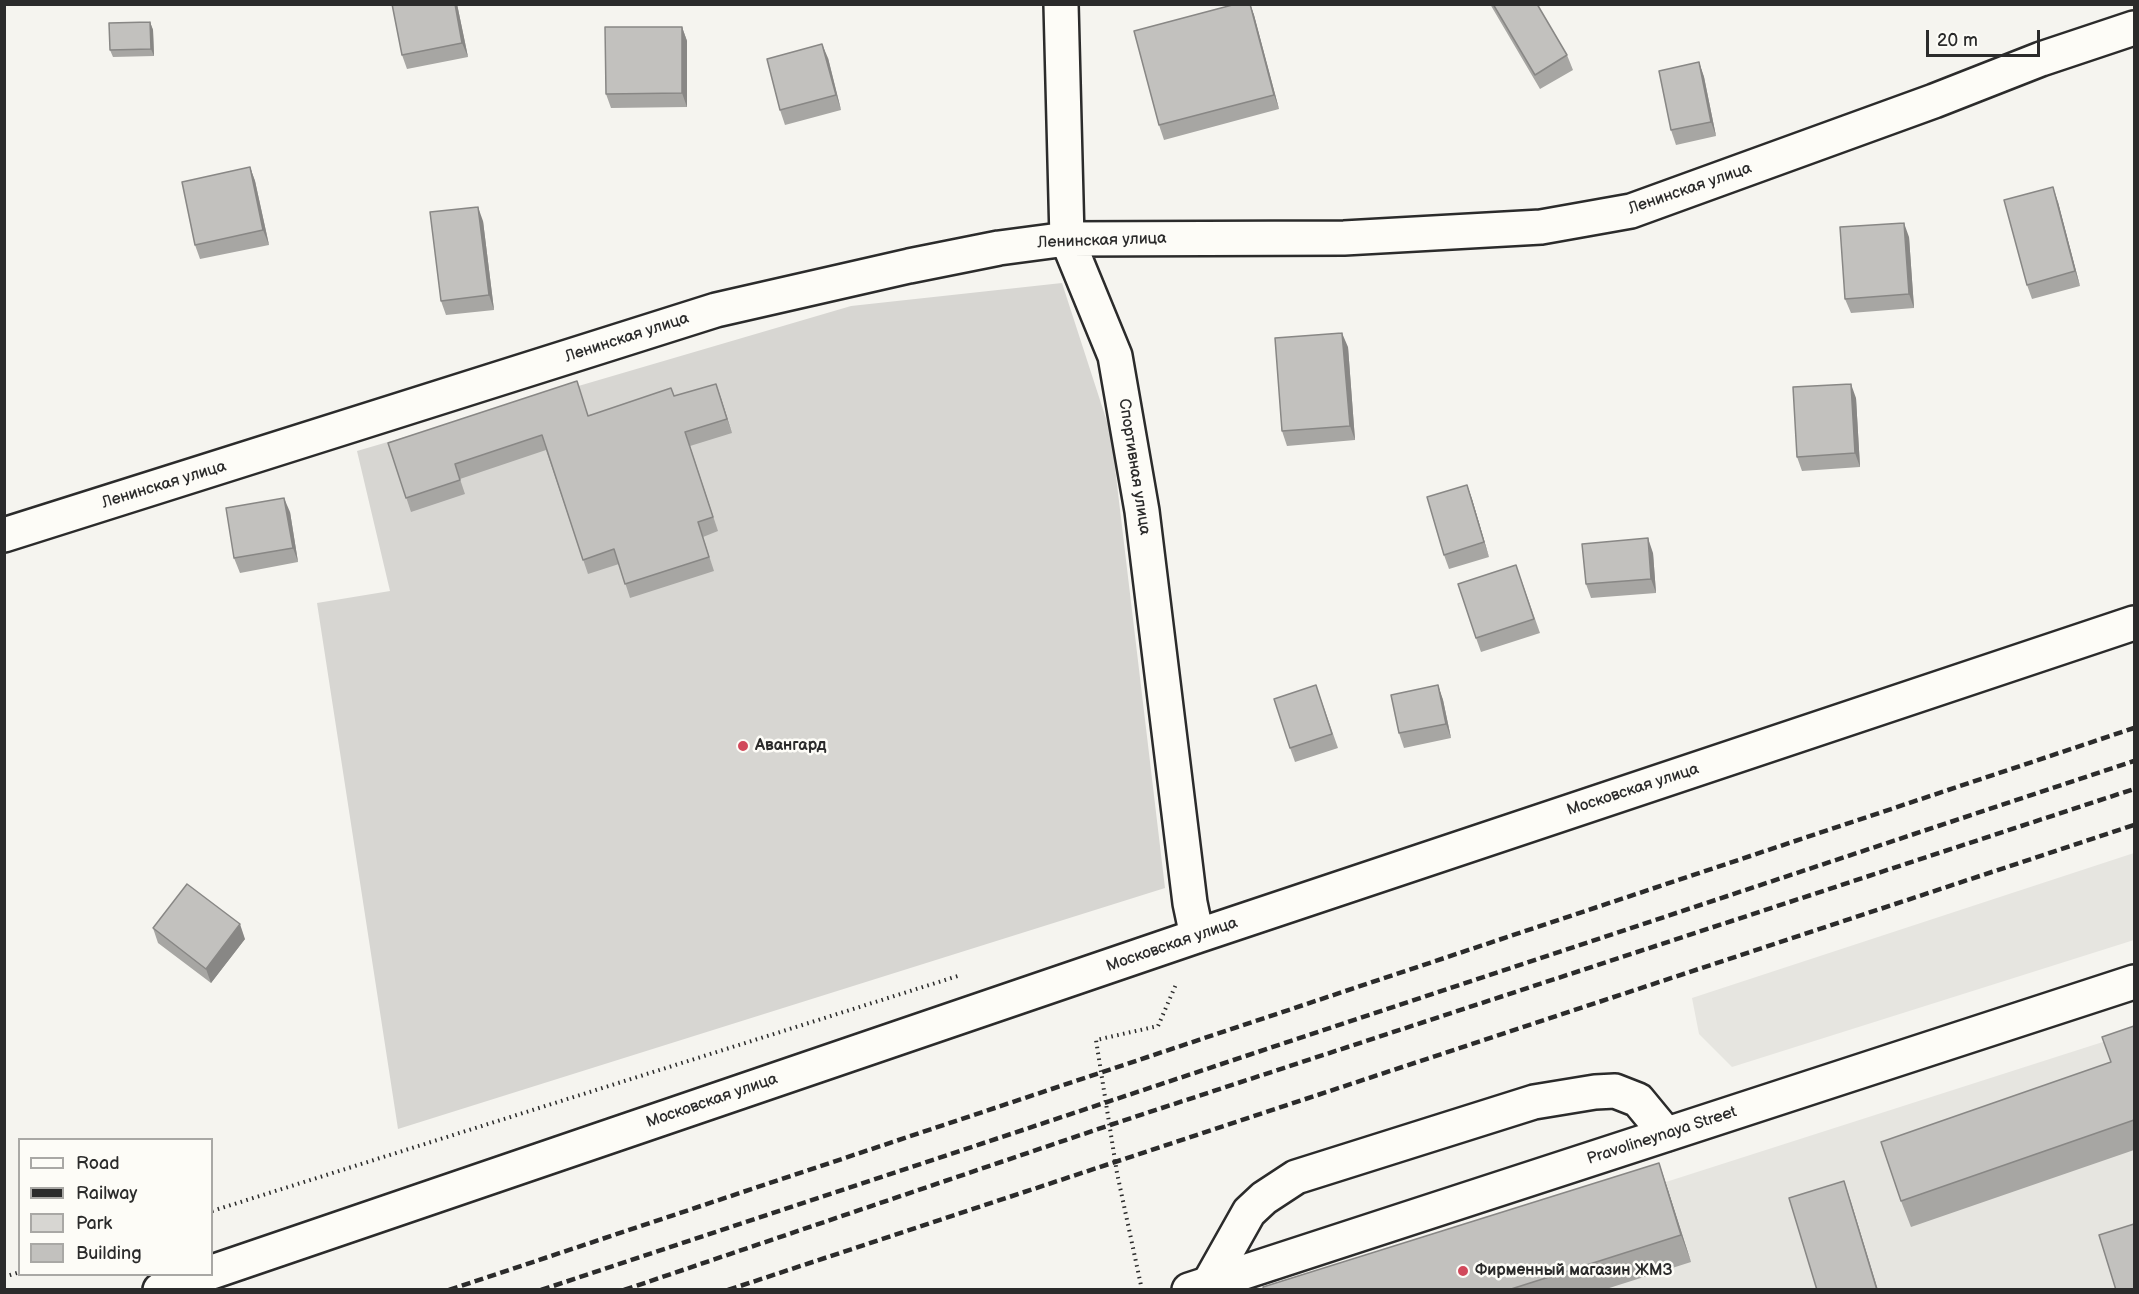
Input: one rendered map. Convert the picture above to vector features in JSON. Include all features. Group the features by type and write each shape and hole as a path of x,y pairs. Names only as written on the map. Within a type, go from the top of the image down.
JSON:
{"street":[{"name":"Спортивная улица","path":"1061,4 1067,239 1116,356 1142,511 1190,903 1197,936"},
{"name":"Ленинская улица","path":"4,535 716,310 999,248 1067,239 1344,238 1541,226 1631,211 1934,101 2041,59 2134,28"},
{"name":"Московская улица","path":"213,1272 1197,936 2134,623"},
{"name":"Pravolineynaya Street","path":"1199,1286 2134,982"},
{"path":"1199,1286 1249,1212 1264,1198 1296,1177 1534,1102 1595,1092 1615,1092 1638,1100 1666,1134"},
{"path":"160,1290 200,1276"}],"path":[{"path":"1142,1290 1117,1173 1096,1040 1158,1026 1197,936"},
{"path":"213,1211 962,975"}],"shaded area":[{"path":"2134,853 2134,940 1732,1067 1699,1034 1692,998"},
{"path":"2134,1032 2134,1289 1332,1289"}],"green space":[{"name":"Авангард","path":"1062,283 1111,434 1165,888 398,1129 317,603 390,591 357,451 851,306"}],"building":[{"path":"392,4 455,4 462,43 402,55"},
{"path":"1236,4 1250,4 1274,95 1159,125 1134,31"},
{"path":"1493,4 1537,4 1567,55 1535,75"},
{"path":"150,22 151,49 110,50 109,23"},
{"path":"605,27 682,27 682,93 606,94"},
{"path":"822,44 836,95 780,110 767,59"},
{"path":"1699,62 1711,122 1671,130 1659,71"},
{"path":"250,167 263,230 195,245 182,182"},
{"path":"2053,187 2075,271 2027,285 2004,200"},
{"path":"478,207 489,295 441,301 430,212"},
{"path":"1904,223 1909,294 1845,299 1840,227"},
{"path":"1342,333 1350,426 1282,431 1275,338"},
{"path":"577,381 588,416 671,388 674,396 716,384 727,419 685,432 713,517 698,522 709,557 625,584 614,549 583,560 542,435 455,464 460,480 406,498 388,443"},
{"path":"1851,384 1855,453 1797,457 1793,387"},
{"path":"1467,485 1484,542 1444,555 1427,497"},
{"path":"284,498 293,548 234,558 226,508"},
{"path":"1648,538 1651,579 1586,584 1582,544"},
{"path":"1516,565 1534,619 1476,638 1458,584"},
{"path":"1316,685 1332,734 1290,748 1274,699"},
{"path":"1438,685 1446,724 1399,733 1391,695"},
{"path":"187,884 240,924 206,969 153,928"},
{"path":"2134,1026 2134,1120 1901,1201 1881,1142 2111,1062 2102,1037"},
{"path":"1659,1163 1681,1235 1508,1290 1264,1290 1263,1287"},
{"path":"1844,1181 1877,1290 1817,1290 1789,1198"},
{"path":"2134,1224 2134,1290 2116,1290 2099,1235"}],"railway":[{"path":"449,1290 2134,728"},
{"path":"541,1290 2134,761"},
{"path":"624,1290 1110,1125 2134,789"},
{"path":"728,1290 2134,825"}],"place":[{"name":"Авангард","path":"743,746"},
{"name":"Фирменный магазин ЖМЗ","path":"1463,1271"}]}
